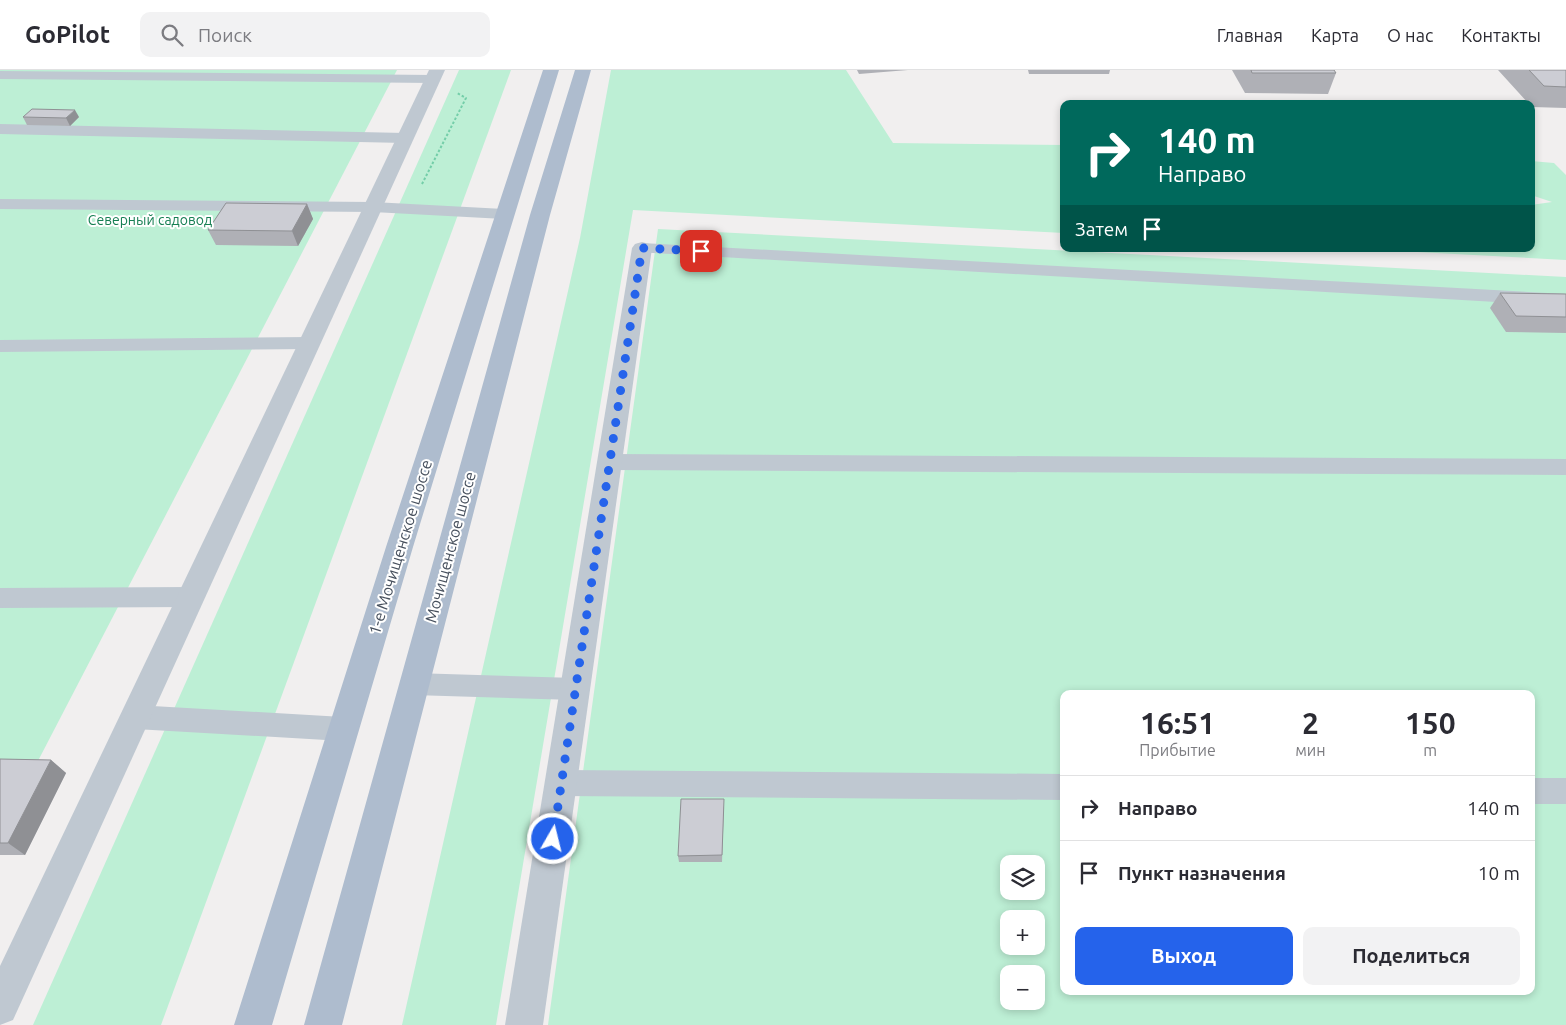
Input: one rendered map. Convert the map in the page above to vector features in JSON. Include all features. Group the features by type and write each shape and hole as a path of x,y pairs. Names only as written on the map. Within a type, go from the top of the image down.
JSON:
{"main road":[{"name":"1-е Мочищенское шоссе","path":"252,1025 504,214 551,70"},
{"name":"Мочищенское шоссе","path":"323,1025 540,215 583,70"}],"street":[{"path":"2,997 435,74"},
{"path":"524,1025 642,248"}],"lane":[{"path":"0,75 435,74"},
{"path":"0,129 405,138"},
{"path":"0,204 373,207 504,214"},
{"path":"642,248 1566,300"},
{"path":"0,346 309,344"},
{"path":"610,462 1566,467"},
{"path":"0,598 191,597"},
{"path":"413,684 575,689"},
{"path":"135,717 343,729"},
{"path":"561,784 1060,787"},
{"path":"1535,791 1566,791"}],"path":[{"path":"409,209 466,98 435,74"}],"green space":[{"name":"Северный садовод","path":"0,70 397,70 0,834"},
{"path":"459,70 511,70 161,1025 33,1025"},
{"path":"611,70 846,70 893,143 1060,145 1060,233 633,210 496,1025 402,1025 580,238"},
{"path":"1535,161 1554,163 1566,175 1566,260 1418,252 1535,252 1535,204 1552,202 1535,196"},
{"path":"658,229 1060,250 1060,252 1093,252 1566,277 1566,1025 548,1025"}],"building":[{"path":"1251,70 1334,70 1336,73 1252,73"},
{"path":"1529,70 1566,70 1566,87 1544,86"},
{"path":"32,109 75,110 66,118 23,117"},
{"path":"226,203 307,204 292,231 208,230"},
{"path":"1500,293 1566,294 1566,317 1516,316"},
{"path":"0,759 51,760 8,843 0,843"},
{"path":"681,799 724,799 722,855 678,856"}],"route":[{"path":"553,839 642,248 701,251"}]}
